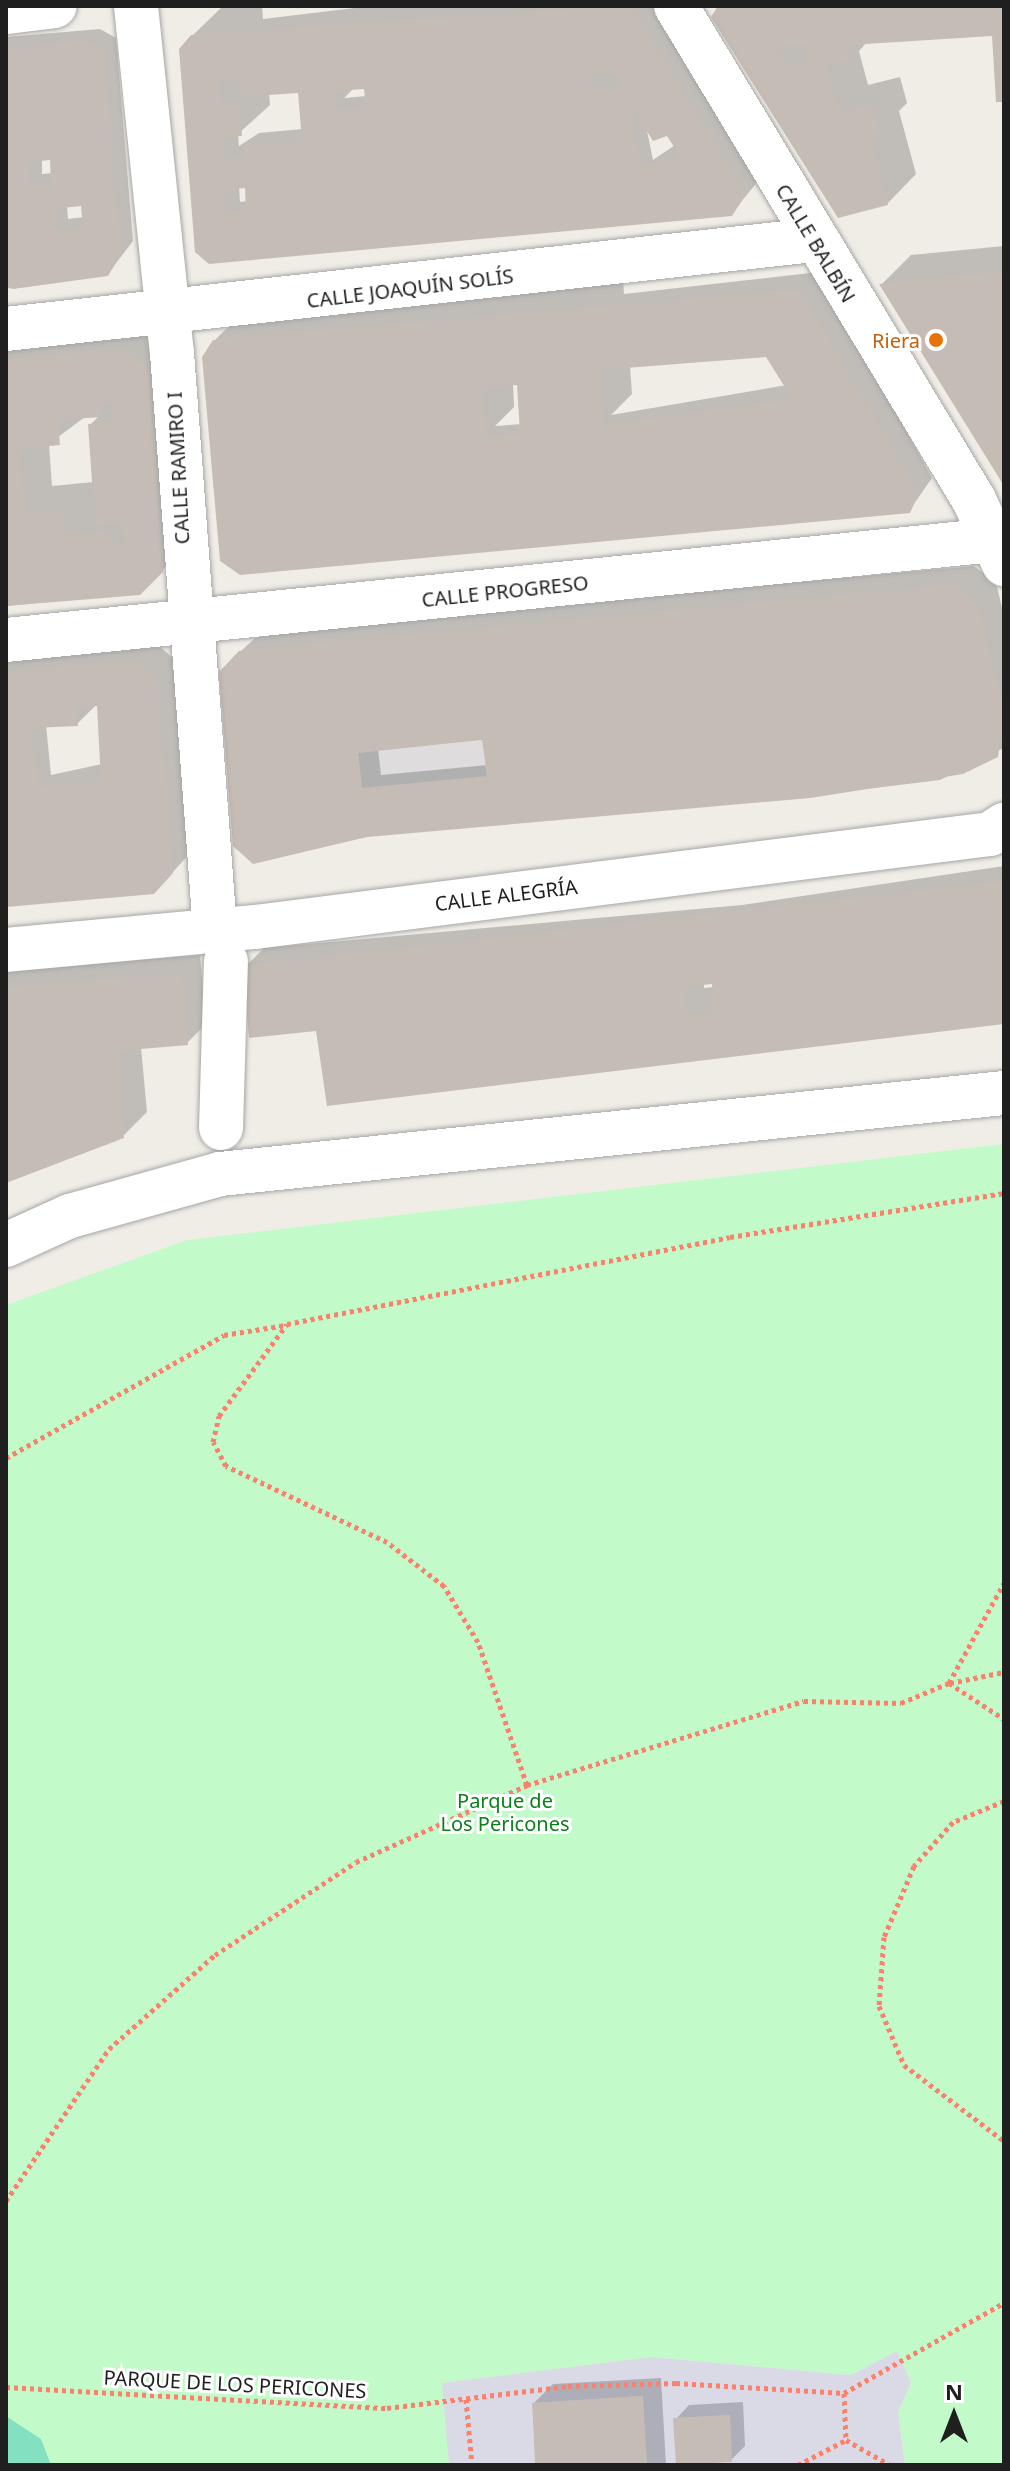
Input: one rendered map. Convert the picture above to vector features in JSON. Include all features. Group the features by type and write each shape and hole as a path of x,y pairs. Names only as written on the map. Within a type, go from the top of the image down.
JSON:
{"street":[{"path":"6,12 55,6"},
{"name":"CALLE RAMIRO I","path":"136,6 167,316 188,622 220,946 221,1128"},
{"name":"CALLE BALBÍN","path":"676,6 1001,548"},
{"name":"CALLE JOAQUÍN SOLÍS","path":"6,329 167,316 814,240"},
{"name":"CALLE PROGRESO","path":"6,640 1001,548"},
{"name":"CALLE ALEGRÍA","path":"6,950 220,946 990,834 1004,825"},
{"path":"6,1245 70,1216 220,1174 1004,1093"}],"path":[{"path":"6,1458 224,1335 730,1237 1004,1193"},
{"path":"287,1324 219,1416 213,1442 226,1466 387,1542 444,1586 478,1642 527,1785"},
{"path":"949,1683 1004,1583"},
{"path":"6,2201 109,2049 215,1955 356,1862 527,1785 804,1701 901,1703 949,1683 1004,1672"},
{"path":"949,1683 1004,1719"},
{"path":"1004,1801 953,1822 914,1866 884,1937 879,2006 904,2065 1004,2141"},
{"path":"846,2440 844,2393 1004,2303"},
{"name":"PARQUE DE LOS PERICONES","path":"6,2387 387,2408 676,2383 844,2393"},
{"path":"466,2399 472,2465"},
{"path":"798,2465 846,2440"},
{"path":"846,2440 890,2465"}],"shaded area":[{"path":"482,740 493,825 362,788 358,753"},
{"path":"897,2351 911,2383 898,2412 905,2465 677,2465 647,2465 642,2396 532,2403 535,2465 449,2465 442,2383 652,2357 851,2375","holes":["730,2415 732,2462 677,2465 674,2418"]}],"green space":[{"name":"Parque de Los Pericones","path":"1004,1144 1004,2465 905,2465 898,2412 911,2383 897,2351 851,2375 652,2357 443,2383 449,2465 51,2465 41,2439 6,2416 6,1305 187,1240"},
{"path":"6,2416 41,2439 51,2465 6,2465"}],"building":[{"path":"631,6 746,194 732,216 209,264 195,252 179,49 191,35","holes":["611,70 621,89 591,90 590,73","237,78 241,97 298,93 302,141 243,145 243,156 226,158 224,137 242,136 240,104 221,105 219,80","364,89 366,108 335,110 334,91","636,114 653,141 667,136 680,156 643,167 627,115","245,188 246,212 227,215 226,190"]},
{"path":"718,6 1004,6 1004,102 996,102 992,36 850,45 851,61 826,63 839,113 871,105 879,134 870,137 888,205 838,218 711,17","holes":["807,44 808,65 788,65 776,46"]},
{"path":"86,41 104,52 120,256 108,276 13,289 6,287 6,49","holes":["50,160 51,185 30,186 28,162","81,206 83,228 55,232 53,209"]},
{"path":"1004,272 1004,486 879,284"},
{"path":"799,290 919,493 910,513 240,575 220,561 202,357 213,340","holes":["766,357 793,400 604,425 600,370","517,385 520,434 486,438 482,388"]},
{"path":"126,350 148,371 163,572 140,595 6,606 6,359","holes":["113,403 115,423 88,424 95,525 123,523 125,543 111,544 110,531 67,535 65,511 24,514 18,449 60,445 58,420 101,417 99,404"]},
{"path":"954,585 977,603 1004,711 998,757 963,774 810,798 367,837 253,864 233,846 219,672 239,651","holes":["482,740 487,776 362,788 358,753"]},
{"path":"135,660 157,680 173,873 154,894 6,907 6,672","holes":["97,706 101,781 38,787 32,728 78,726 76,708"]},
{"path":"1004,882 1004,1024 327,1106 316,1031 249,1038 243,966","holes":["712,984 714,1013 686,1015 684,987"]},
{"path":"181,973 188,1045 117,1051 124,1138 6,1183 6,988"},
{"path":"643,2396 647,2465 535,2465 532,2403"},
{"path":"730,2415 732,2462 676,2465 673,2418"}],"place":[{"name":"Riera","path":"936,340"}]}
